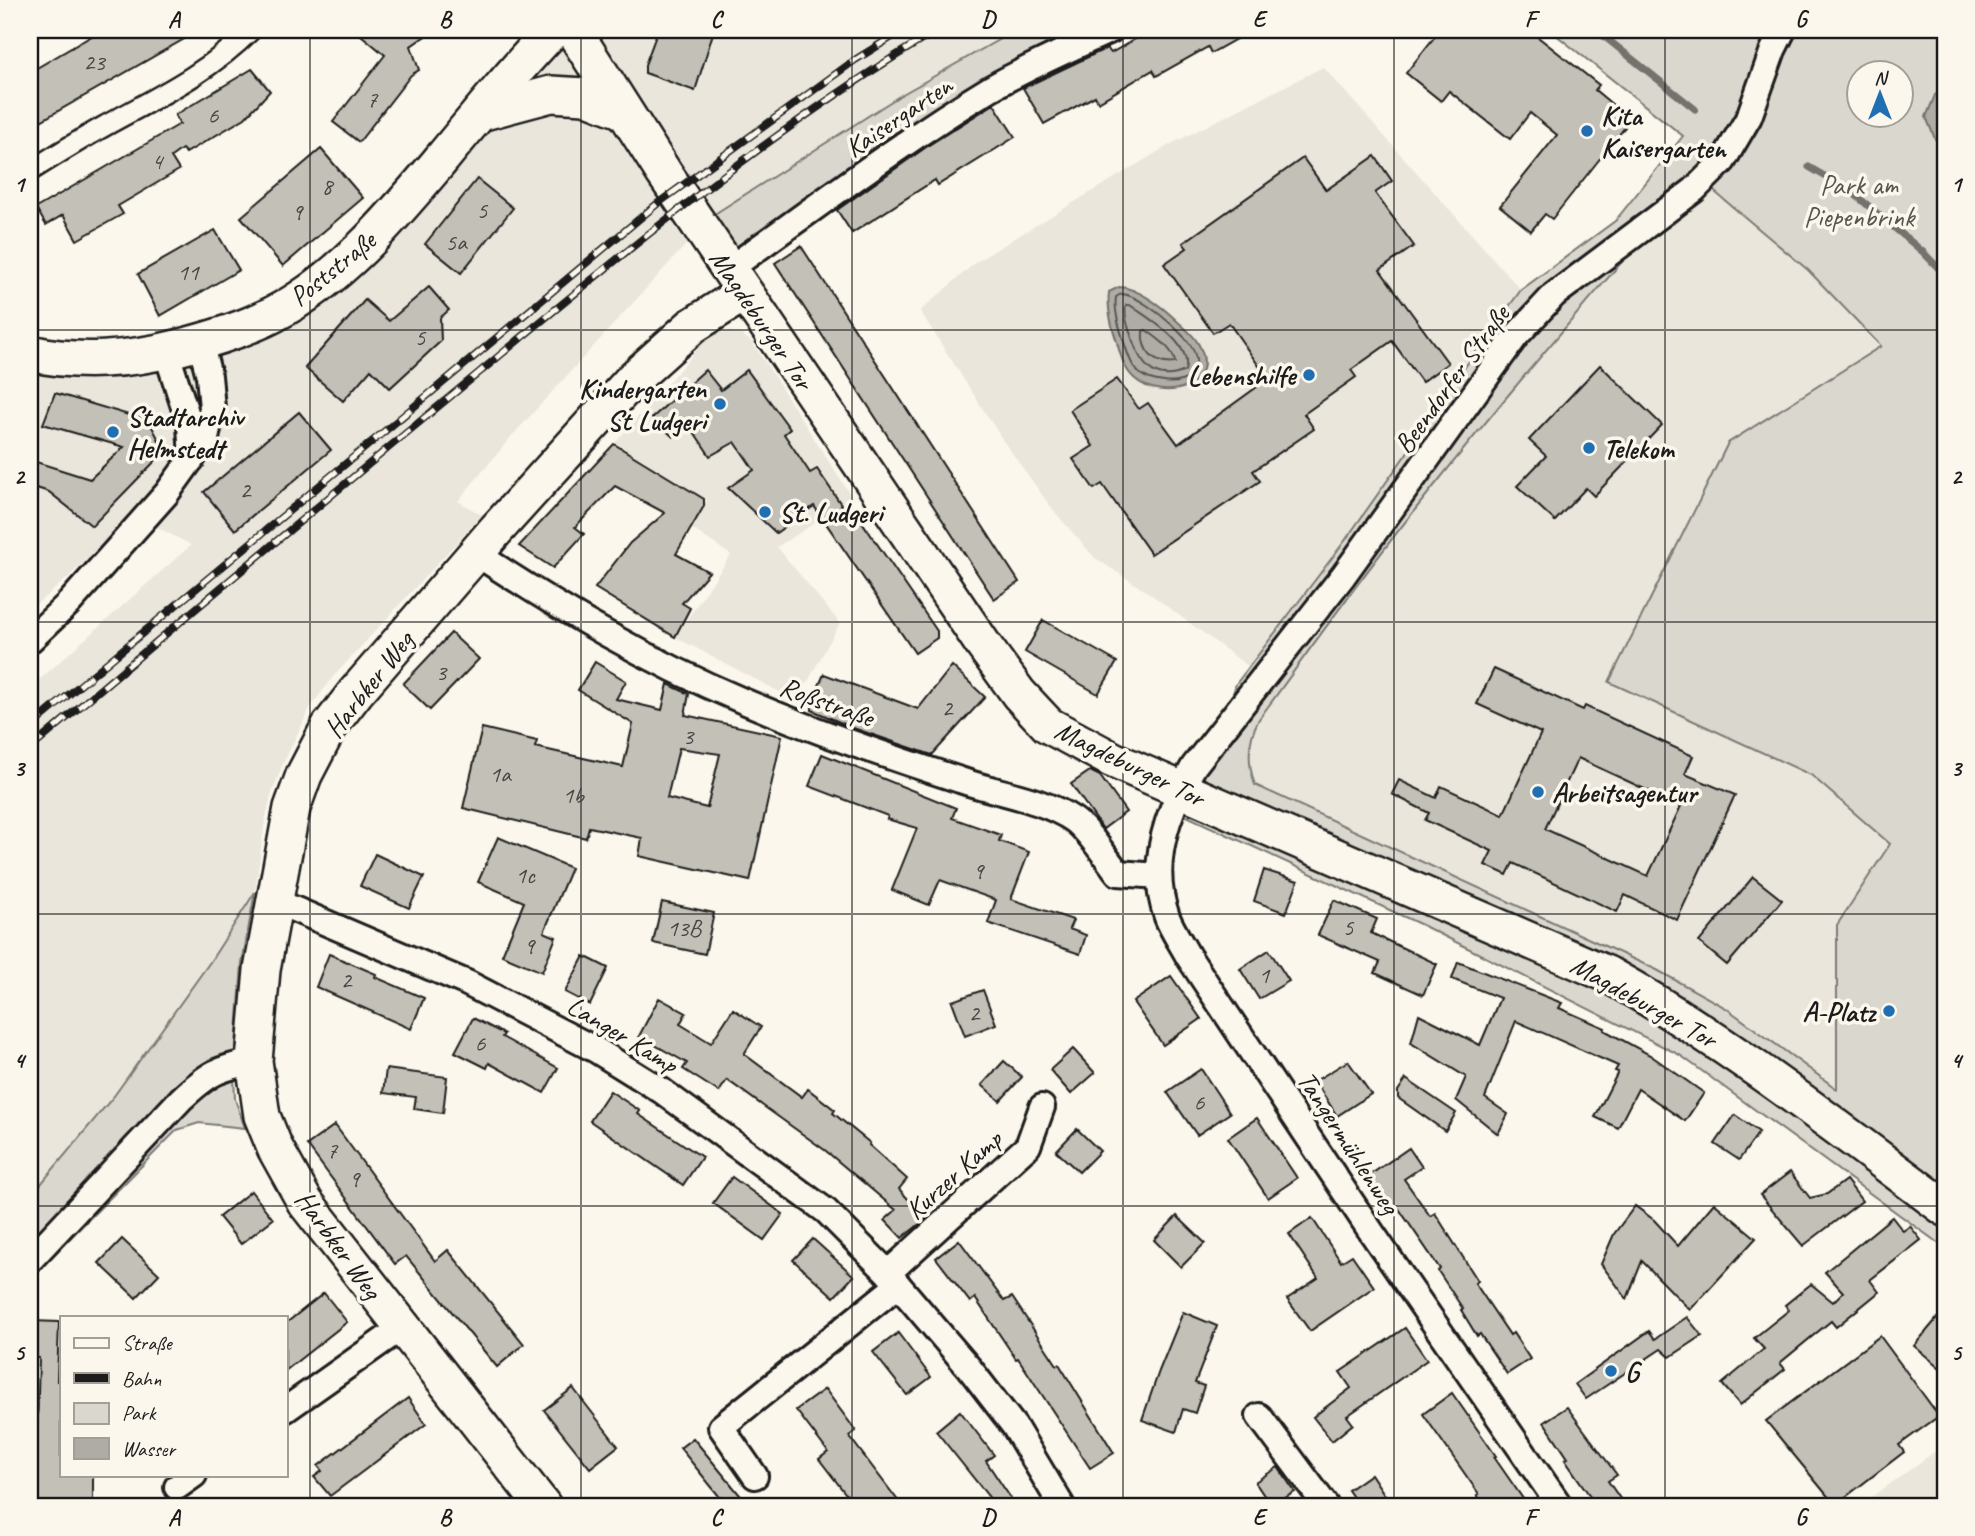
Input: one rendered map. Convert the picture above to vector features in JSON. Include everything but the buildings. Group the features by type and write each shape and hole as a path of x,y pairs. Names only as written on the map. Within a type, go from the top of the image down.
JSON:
{"main road":[{"name":"Poststraße","path":"30,353 69,358 99,358 166,351 200,342 273,314 332,274 402,206 553,30"},
{"name":"Magdeburger Tor","path":"573,30 623,111 736,281 984,646 1019,694 1048,724 1075,741 1180,789 1607,974 1663,1005 1715,1039 1945,1208"},
{"path":"480,113 551,94 586,96 623,111"},
{"name":"Harbker Weg","path":"543,1506 305,1202 281,1159 262,1116 254,1061 262,970 292,808 304,775 329,727 387,654 633,379 692,326 736,281"}],"street":[{"path":"30,171 102,127 185,83 214,64 251,30"},
{"name":"Kaisergarten","path":"736,281 894,152 992,88 1111,30"},
{"name":"Beendorfer Straße","path":"1180,789 1343,576 1516,336 1554,295 1693,190 1723,161 1748,117 1783,30"},
{"path":"30,640 70,602 167,493 206,439 212,408 209,376 200,342"},
{"path":"166,351 190,425 192,459"},
{"name":"Roßstraße","path":"477,554 582,621 651,659 740,700 948,776 1056,809 1077,822 1118,873 1158,876"},
{"name":"Tangermühlenweg","path":"1180,789 1160,849 1158,876 1167,919 1188,956 1373,1233 1560,1506"},
{"name":"Langer Kamp","path":"275,901 467,984 607,1057 662,1091 827,1211 893,1279 970,1369 1014,1426 1062,1506"},
{"path":"30,1260 189,1091 206,1076 227,1067 254,1061"},
{"name":"Kurzer Kamp","path":"893,1279 1028,1146 1042,1107"},
{"path":"755,1476 721,1427 893,1279"},
{"name":"Harbker Weg","path":"287,1409 401,1328"},
{"path":"1259,1416 1326,1506"}],"shaded area":[{"path":"567,30 1016,30 901,95 713,215 511,437 458,501 482,515 333,677 310,708 272,793 265,820 255,892 210,962 114,1096 30,1197 30,688 191,545 134,515 61,584 30,609 30,371 58,374 220,352 415,204 571,38"},
{"path":"1323,67 1521,290 1438,404 1426,426 1344,543 1249,667 1149,593 1095,558 1053,510 1004,442 920,311 976,262 1033,227 1171,144"},
{"path":"1697,177 1808,270 1882,346 1728,443 1609,682 1811,775 1891,845 1837,925 1838,1090 1726,1008 1657,970 1255,785 1252,775 1249,744 1259,719 1363,577 1591,295"},
{"name":"St. Ludgeri","path":"724,330 739,333 752,342 853,499 777,547 840,623 797,701 675,637 731,555 691,528 707,500 614,444 710,335"},
{"path":"1945,1444 1945,1506 1859,1506 1900,1477"}],"green space":[{"path":"1016,30 1073,30 989,74 882,141 738,250 713,215 901,95"},
{"name":"Park am Piepenbrink","path":"1550,30 1945,30 1945,1248 1680,1055 1422,925 1163,805 1230,703 1236,684 1344,542 1426,426 1438,404 1521,290 1615,221 1683,136","holes":["1697,177 1808,270 1881,346 1728,443 1609,682 1811,775 1890,844 1837,925 1837,1089 1726,1008 1657,970 1255,785 1250,752 1250,743 1259,719 1377,558 1521,380"]},
{"path":"255,892 242,964 234,1074 235,1099 245,1128 199,1123 177,1130 30,1279 30,1197 114,1096 210,962"}],"water":[{"path":"1945,87 1945,148 1935,139 1926,117 1935,95"},
{"path":"1119,287 1134,290 1150,299 1194,337 1203,356 1203,369 1197,379 1174,390 1160,390 1146,386 1130,374 1121,355 1109,310 1109,292"}],"waterway":[{"path":"1596,30 1695,109"},
{"path":"1809,167 1852,192 1923,252 1945,275"}],"railway":[{"path":"30,727 657,204 855,60 903,30"},
{"path":"30,749 647,235 818,107 938,30"}],"place":[{"name":"Kita Kaisergarten","path":"1587,131"},
{"name":"Lebenshilfe","path":"1309,375"},
{"name":"Kindergarten St Ludgeri","path":"720,404"},
{"name":"Stadtarchiv Helmstedt","path":"113,432"},
{"name":"Telekom","path":"1589,448"},
{"name":"St. Ludgeri","path":"765,512"},
{"name":"Arbeitsagentur","path":"1538,792"},
{"name":"A-Platz","path":"1889,1011"},
{"name":"G","path":"1611,1371"}]}
